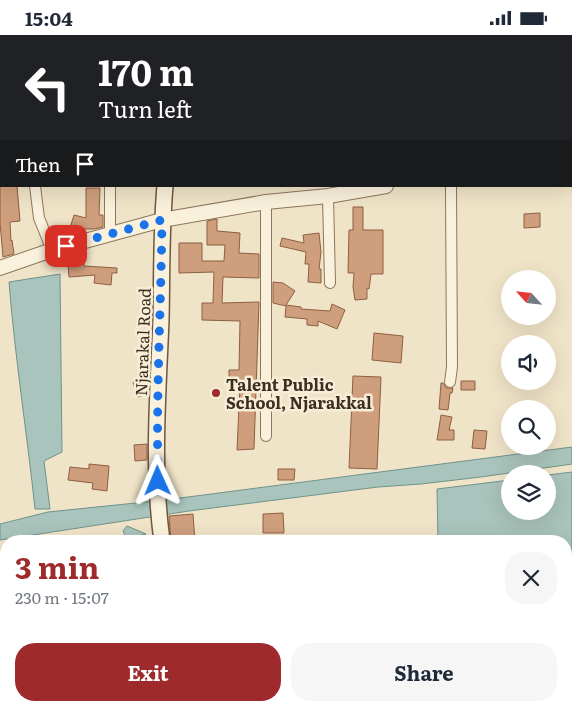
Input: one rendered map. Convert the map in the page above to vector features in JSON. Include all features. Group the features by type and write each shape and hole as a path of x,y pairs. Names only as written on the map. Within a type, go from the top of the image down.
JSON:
{"main road":[{"name":"Njarakal Road","path":"161,535 158,499 157,409 162,220 165,187"}],"street":[{"path":"35,187 39,218 52,249"},
{"path":"110,187 110,235"},
{"path":"0,268 52,249 162,220 266,202 328,196 379,187"},
{"path":"450,382 452,367 451,187"},
{"path":"328,196 330,283"},
{"path":"266,202 266,436"}],"water":[{"path":"60,274 62,452 44,461 50,509 35,509 14,339 9,282"},
{"path":"572,447 572,464 556,466 501,465 501,474 481,477 378,487 189,511 33,535 0,535 0,524 48,512 165,500 511,455 556,455 556,449"},
{"path":"572,472 572,535 438,535 437,489 501,481 501,520 556,520 556,474"},
{"path":"127,526 146,534 125,535 123,531"}],"building":[{"path":"0,187 17,187 20,221 10,222 14,254 3,257 0,223"},
{"path":"86,188 100,188 99,215 103,215 103,227 81,229 80,231 70,228 74,215 86,218"},
{"path":"353,207 363,207 363,230 383,230 383,274 371,274 369,289 367,288 367,299 355,300 353,287 354,273 348,273 349,230 353,230"},
{"path":"540,213 540,227 524,228 524,214"},
{"path":"217,219 217,231 240,233 239,253 259,254 259,278 223,277 222,303 259,302 254,449 237,450 240,384 229,383 229,370 239,370 240,321 202,320 202,303 213,303 214,272 179,273 179,243 202,243 202,261 224,261 225,245 207,245 207,221"},
{"path":"319,233 321,283 308,282 309,264 305,264 306,252 280,246 282,238 304,243 303,235"},
{"path":"84,261 84,266 117,268 117,273 112,273 111,285 94,283 95,275 69,277 68,263"},
{"path":"273,282 283,283 295,291 286,305 301,307 301,309 330,311 332,304 345,310 337,329 318,321 318,326 307,325 307,319 285,317 286,306 273,303"},
{"path":"374,333 403,336 401,363 372,360"},
{"path":"353,376 381,377 377,469 349,468"},
{"path":"149,378 148,394 137,397 133,382"},
{"path":"461,381 475,381 475,390 461,390"},
{"path":"441,383 446,388 453,388 452,393 450,393 448,410 439,409"},
{"path":"441,415 452,417 449,430 454,430 454,440 437,440"},
{"path":"474,430 487,431 485,449 472,448"},
{"path":"147,444 147,460 135,461 134,445"},
{"path":"89,464 109,466 107,491 92,489 93,483 68,480 70,467 89,469"},
{"path":"278,469 295,469 294,480 278,480"},
{"path":"283,513 284,533 263,533 263,514"},
{"path":"193,514 195,535 171,535 169,516"}],"place":[{"name":"Talent Public School, Njarakkal","path":"216,393"}],"route":[{"path":"66,246 162,220 157,409 158,481"}]}
